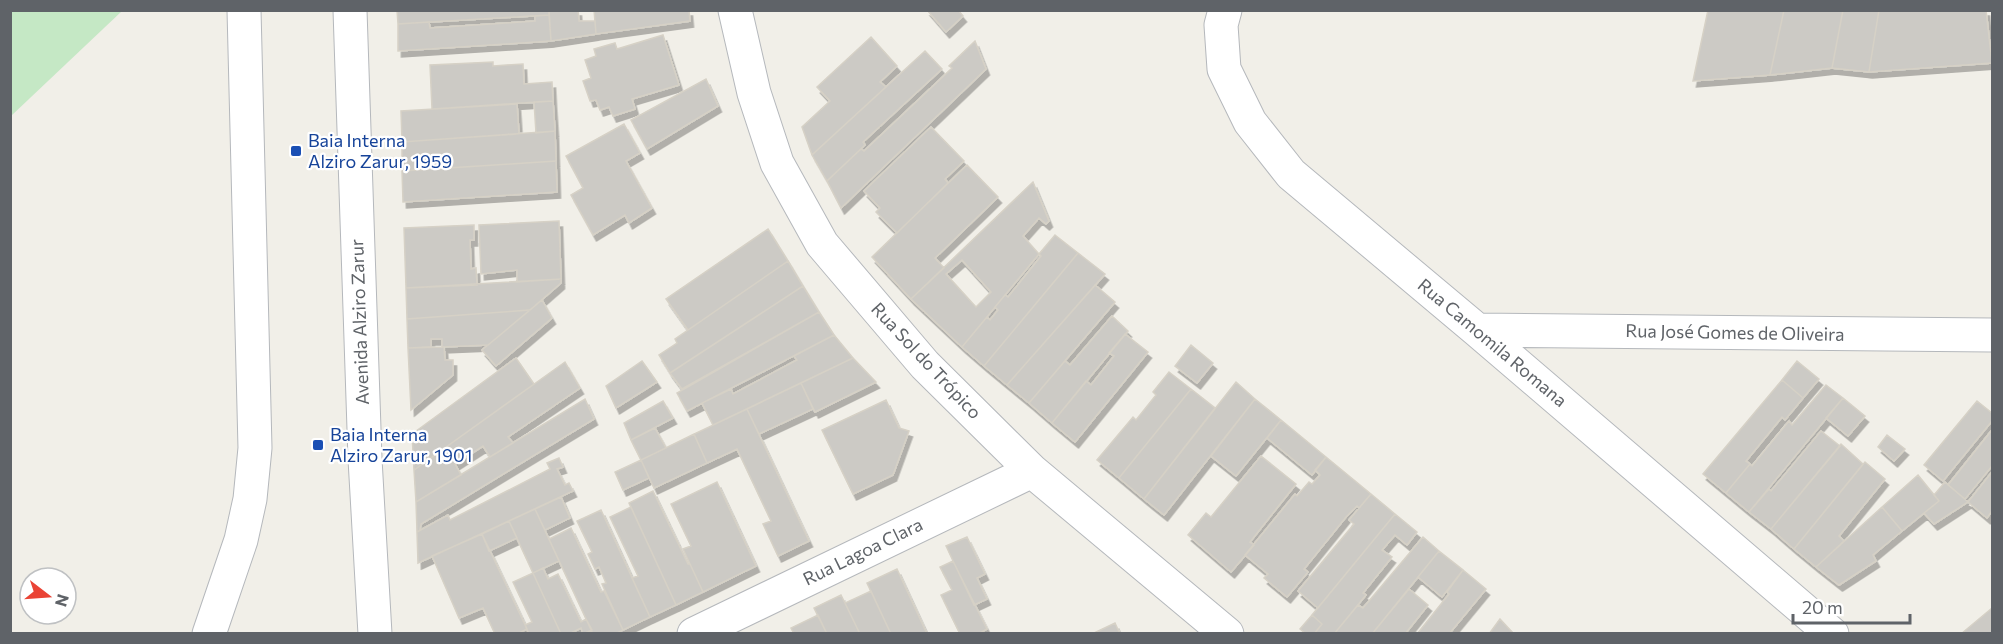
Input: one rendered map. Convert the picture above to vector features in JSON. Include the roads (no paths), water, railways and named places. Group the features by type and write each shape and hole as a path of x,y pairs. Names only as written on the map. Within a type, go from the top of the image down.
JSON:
{"street":[{"path":"209,633 241,540 250,499 255,448 244,10"},
{"name":"Avenida Alziro Zarur","path":"350,10 365,459 375,633"},
{"name":"Rua Sol do Trópico","path":"735,10 754,93 777,164 822,244 925,365 1032,471 1227,633"},
{"name":"Rua Camomila Romana","path":"1225,10 1221,25 1224,69 1250,122 1291,174 1832,633"},
{"name":"Rua José Gomes de Oliveira","path":"1477,330 1992,335"},
{"name":"Rua Lagoa Clara","path":"694,633 1032,471"}],"place":[{"name":"Baia Interna Alziro Zarur, 1959","path":"296,151"},
{"name":"Baia Interna Alziro Zarur, 1901","path":"318,445"}]}
